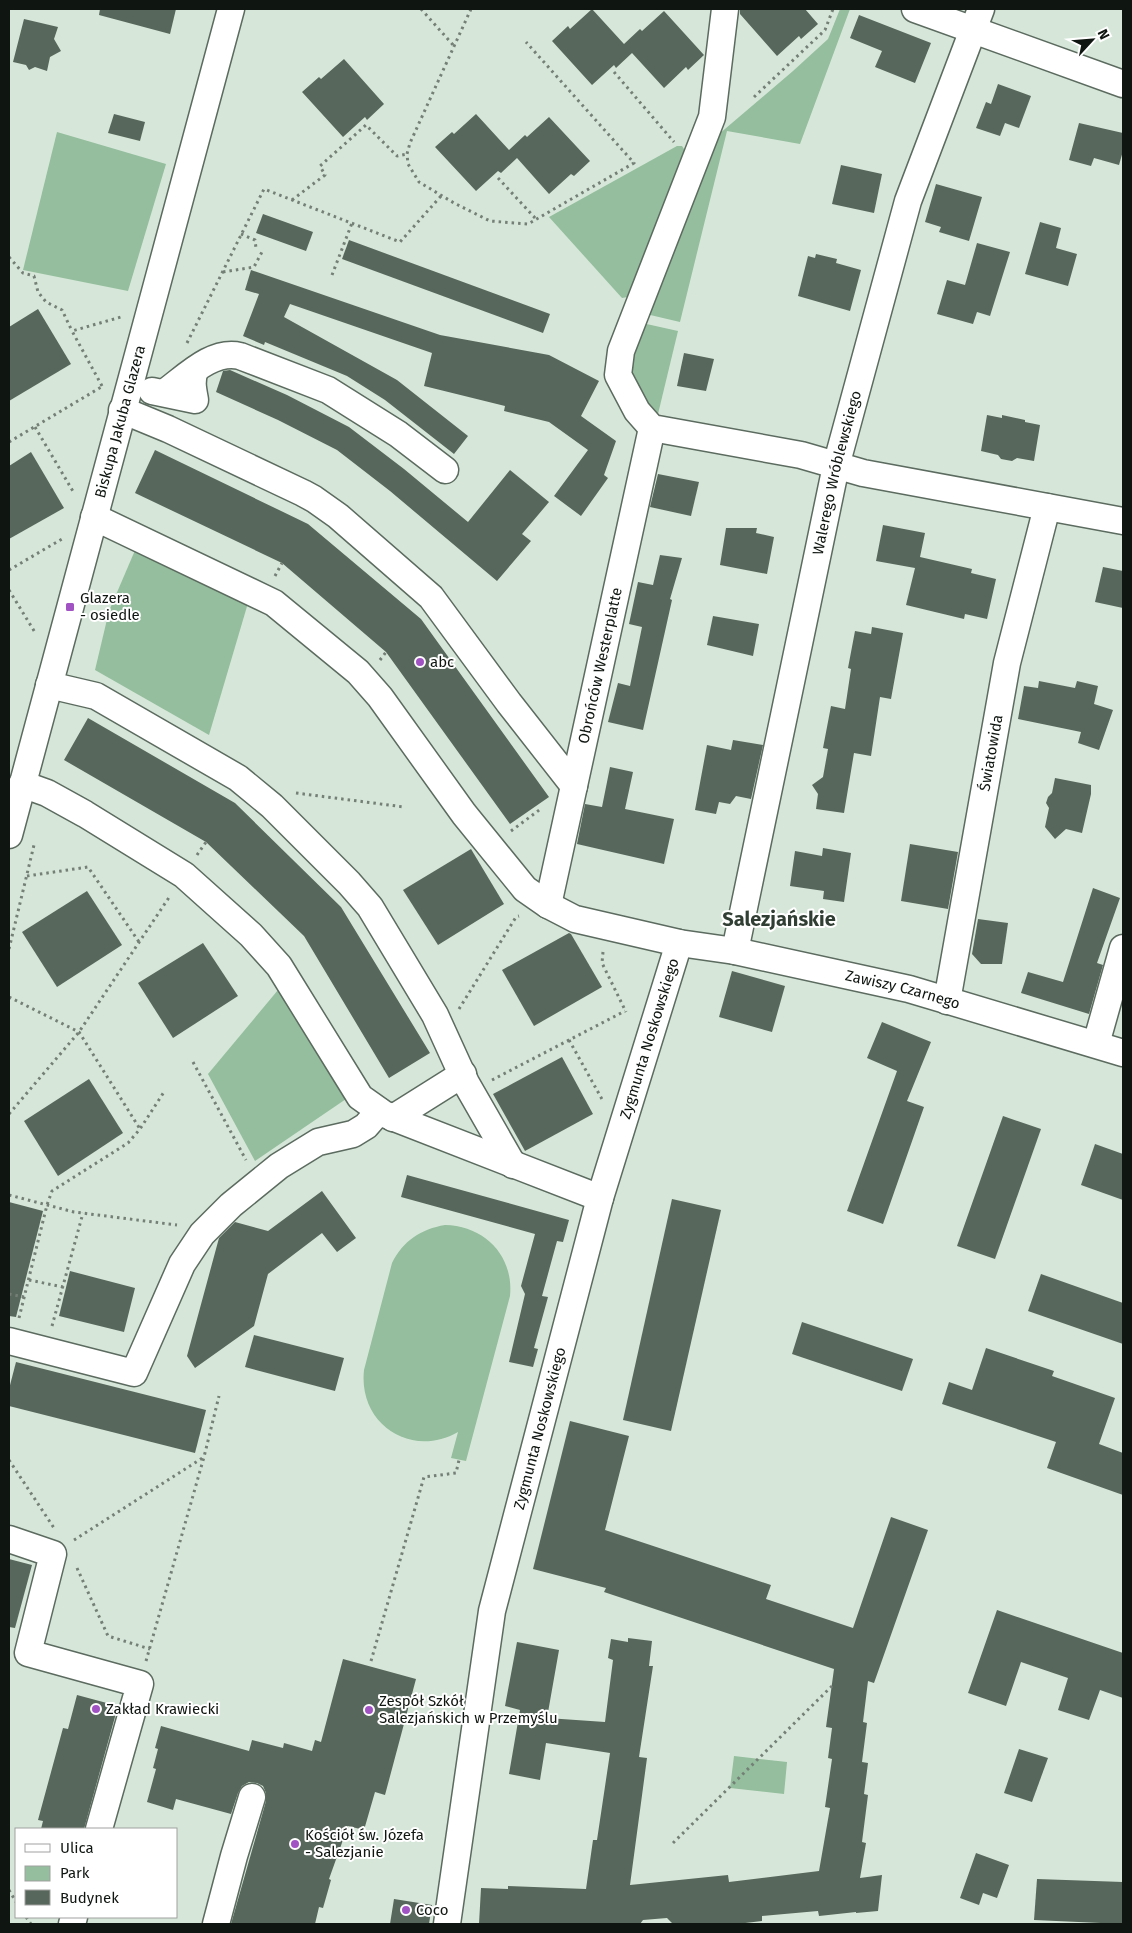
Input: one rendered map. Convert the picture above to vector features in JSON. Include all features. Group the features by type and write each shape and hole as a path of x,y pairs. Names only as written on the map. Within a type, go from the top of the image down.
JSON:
{"street":[{"name":"Biskupa Jakuba Glazera","path":"9,835 94,516 121,395 231,9"},
{"path":"725,9 712,117 621,351 618,375 637,411 652,428 801,455 863,473 1123,522"},
{"path":"915,9 977,19 1123,84"},
{"name":"Walerego Wróblewskiego","path":"735,951 836,466 908,202 977,19"},
{"path":"121,395 164,393 189,360 231,354 287,373 328,390 398,434 446,470"},
{"path":"121,395 185,436 309,496 338,516 431,596 574,786"},
{"name":"Obrońców Westerplatte","path":"548,905 652,428"},
{"name":"Światowida","path":"947,1000 1007,663 1047,507"},
{"name":"Zawiszy Czarnego","path":"94,516 274,604 358,672 380,698 464,814 490,846 526,889 548,905 575,919 605,926 679,943 735,951 909,989 1123,1053"},
{"path":"48,685 96,696 238,778 272,806 349,883 370,907 436,1015 463,1074 513,1165"},
{"path":"22,784 47,793 85,814 184,875 251,935 279,966 360,1097 386,1115 600,1198"},
{"name":"Zygmunta Noskowskiego","path":"447,1924 492,1611 600,1198 679,943"},
{"path":"1096,1044 1123,948"},
{"path":"11,1342 134,1374 182,1264 208,1228 231,1205 280,1166 318,1142 353,1134 463,1074"},
{"path":"9,1539 53,1554 28,1653 140,1684 99,1828"},
{"path":"216,1924 252,1797"}],"path":[{"path":"421,9 454,46"},
{"path":"471,9 410,143 407,154 408,164 419,182 442,196 490,220 528,224 634,163 526,42"},
{"path":"754,97 825,30 833,9"},
{"path":"614,72 674,142"},
{"path":"292,200 326,175 320,166 366,124 397,156 407,154"},
{"path":"498,178 536,219"},
{"path":"189,360 222,272 264,189 400,242 442,196"},
{"path":"332,275 352,223"},
{"path":"241,234 255,240 256,248"},
{"path":"222,272 254,266 263,250"},
{"path":"9,257 23,273 34,276 38,292 46,302 62,310 102,386 121,395"},
{"path":"72,331 123,316"},
{"path":"9,442 102,386"},
{"path":"35,427 75,494"},
{"path":"9,570 63,539"},
{"path":"9,590 37,636"},
{"path":"490,846 574,786"},
{"path":"289,792 404,806"},
{"path":"9,949 36,839"},
{"path":"27,876 88,867 139,942"},
{"path":"9,1114 79,1032 184,875"},
{"path":"444,1033 516,917 548,905"},
{"path":"605,926 602,963 625,1011"},
{"path":"9,997 79,1032 140,1129"},
{"path":"490,1082 625,1011 631,1013"},
{"path":"569,1040 606,1106 628,1110"},
{"path":"193,1062 258,1182"},
{"path":"11,1342 52,1191 128,1143 140,1129 164,1092"},
{"path":"9,1195 83,1213 208,1228"},
{"path":"46,1351 83,1213"},
{"path":"28,1280 63,1287"},
{"path":"9,1294 24,1297"},
{"path":"145,1667 204,1457 219,1396"},
{"path":"53,1554 204,1457"},
{"path":"371,1661 424,1477 456,1473 459,1460"},
{"path":"673,1843 832,1686"}],"green space":[{"path":"840,9 850,9 800,144 727,131 680,322 646,314 712,140 828,39"},
{"path":"57,132 166,164 128,291 23,270"},
{"path":"677,146 682,146 686,152 633,296 622,298 549,217"},
{"path":"642,323 678,331 658,414 650,412 629,369"},
{"path":"136,548 248,603 209,735 95,670 109,611"},
{"path":"278,990 346,1099 255,1161 208,1074"},
{"path":"445,1225 473,1231 484,1237 502,1256 510,1282 510,1296 466,1461 451,1458 458,1432 440,1439 423,1441 406,1438 391,1431 379,1420 370,1406 364,1389 364,1370 392,1263 407,1242 421,1233"},
{"path":"734,1756 787,1762 784,1794 730,1788"}],"building":[{"path":"100,9 176,9 170,34 99,15"},
{"path":"592,9 624,44 664,11 704,55 688,70 686,67 664,88 632,53 616,68 614,65 592,85 552,41 568,26 570,29"},
{"path":"740,9 805,9 818,24 801,39 799,36 777,56 740,14"},
{"path":"859,15 931,43 915,83 875,67 882,51 850,38"},
{"path":"24,19 58,27 54,39 61,51 50,57 47,71 35,67 29,70 26,65 13,62"},
{"path":"344,59 384,104 367,120 365,117 343,137 302,92 319,77 321,79"},
{"path":"998,84 1031,96 1019,128 1005,123 1000,136 976,128 986,102 991,104"},
{"path":"114,114 145,122 140,141 108,133"},
{"path":"476,114 509,150 549,117 590,161 574,176 571,174 549,194 517,158 501,173 498,171 476,191 435,147 452,132 454,134"},
{"path":"1079,123 1123,133 1123,151 1119,165 1094,158 1091,166 1069,160"},
{"path":"841,165 882,174 874,213 832,204"},
{"path":"936,184 982,197 969,241 939,232 941,227 925,222"},
{"path":"263,214 313,232 306,251 256,233"},
{"path":"1040,222 1061,228 1056,248 1077,254 1068,286 1025,274"},
{"path":"349,240 550,314 543,333 342,259"},
{"path":"977,243 1010,252 990,316 977,312 973,324 937,314 947,280 965,285"},
{"path":"816,254 837,259 836,263 861,270 850,311 798,296 808,256 815,258"},
{"path":"251,270 440,335 549,355 599,381 581,416 616,441 604,475 608,478 581,516 554,496 588,450 549,422 504,411 505,406 424,386 432,353 290,304 284,317 397,380 468,436 454,454 385,400 347,376 265,342 264,345 243,336 259,294 245,290"},
{"path":"38,309 71,364 9,401 9,327"},
{"path":"684,353 714,359 706,391 677,386"},
{"path":"230,370 287,395 349,427 468,522 510,470 549,502 522,534 531,541 497,581 390,491 337,450 278,420 216,392 223,371"},
{"path":"987,415 1002,418 1002,415 1040,425 1034,461 1017,458 1012,461 1001,459 998,455 981,451"},
{"path":"155,450 308,524 421,619 549,797 510,824 386,652 282,563 135,493"},
{"path":"31,452 64,508 9,539 9,466"},
{"path":"658,474 699,482 691,516 650,507"},
{"path":"883,525 925,533 920,557 972,569 971,573 996,579 987,619 965,614 964,619 906,605 915,568 876,561"},
{"path":"726,528 757,528 756,533 774,537 767,574 720,565"},
{"path":"660,555 682,558 670,599 672,600 643,730 608,722 618,683 630,686 642,627 629,624 638,582 653,585"},
{"path":"1103,567 1123,571 1123,608 1095,602"},
{"path":"713,616 759,624 753,656 707,645"},
{"path":"872,627 903,633 891,699 880,697 871,756 854,753 844,813 816,809 818,794 812,785 823,777 828,749 823,748 831,706 845,709 851,669 848,668 855,631 871,634"},
{"path":"1039,681 1075,688 1077,681 1098,686 1094,704 1113,710 1099,750 1078,743 1081,732 1018,719 1024,686 1038,688"},
{"path":"88,718 235,803 341,907 430,1053 389,1078 304,936 206,842 64,760"},
{"path":"733,740 763,745 751,799 736,796 730,804 719,802 716,814 695,810 707,745 731,750"},
{"path":"610,767 633,772 625,809 674,819 664,864 577,844 585,804 602,807"},
{"path":"1055,778 1091,785 1091,794 1082,833 1066,829 1055,839 1045,827 1049,808 1046,803 1052,793"},
{"path":"910,844 958,852 948,909 901,901"},
{"path":"823,848 851,853 844,902 823,899 824,891 790,886 795,851 822,856"},
{"path":"471,849 504,904 438,945 403,890"},
{"path":"1093,888 1120,898 1097,963 1103,965 1089,1014 1021,993 1028,972 1063,982"},
{"path":"87,891 122,945 57,987 22,932"},
{"path":"978,919 1008,923 1002,964 981,964 972,954"},
{"path":"569,933 602,987 534,1026 502,970"},
{"path":"203,943 238,996 173,1038 138,983"},
{"path":"732,971 785,986 772,1032 719,1017"},
{"path":"882,1022 931,1042 907,1101 924,1107 883,1224 847,1211 897,1071 867,1058"},
{"path":"562,1057 593,1114 525,1151 493,1094"},
{"path":"89,1079 123,1133 58,1176 24,1121"},
{"path":"1003,1116 1041,1129 995,1259 957,1246"},
{"path":"1095,1144 1123,1154 1123,1200 1081,1185"},
{"path":"407,1175 569,1220 563,1242 557,1241 542,1296 548,1297 534,1348 538,1349 533,1367 509,1362 525,1294 521,1286 535,1234 401,1197"},
{"path":"322,1191 356,1238 337,1252 322,1233 268,1274 254,1326 195,1368 187,1356 219,1238 235,1222 268,1231"},
{"path":"672,1199 721,1210 671,1431 623,1420"},
{"path":"9,1202 43,1211 16,1317 9,1316"},
{"path":"70,1271 135,1288 124,1332 59,1316"},
{"path":"1041,1274 1123,1303 1123,1344 1028,1311"},
{"path":"802,1322 913,1359 902,1391 792,1354"},
{"path":"254,1335 344,1358 335,1391 245,1367"},
{"path":"986,1348 1054,1371 1052,1376 1115,1398 1099,1444 1123,1453 1123,1495 1047,1468 1056,1442 942,1404 949,1382 972,1390"},
{"path":"16,1362 206,1410 195,1453 9,1406 9,1389"},
{"path":"570,1421 629,1436 605,1530 771,1585 766,1599 853,1628 891,1517 928,1530 874,1683 868,1681 863,1722 867,1723 862,1762 868,1763 864,1794 868,1795 862,1842 866,1843 860,1878 882,1875 878,1911 819,1916 818,1911 762,1916 762,1921 737,1924 673,1924 667,1918 643,1920 640,1924 479,1924 481,1888 508,1889 508,1886 586,1889 593,1840 597,1840 610,1753 546,1743 540,1780 509,1774 520,1710 505,1706 517,1642 559,1650 547,1718 605,1722 613,1660 608,1658 611,1639 628,1642 628,1638 652,1641 649,1666 653,1666 639,1757 647,1758 630,1885 728,1875 729,1882 819,1871 830,1808 825,1807 832,1759 828,1758 832,1728 826,1727 834,1669 604,1592 606,1588 533,1569"},
{"path":"9,1559 32,1565 15,1628 9,1627"},
{"path":"997,1610 1123,1653 1123,1698 1100,1690 1089,1720 1058,1710 1068,1678 1021,1662 1006,1706 968,1693"},
{"path":"343,1659 416,1679 385,1795 375,1792 364,1830 348,1826 329,1879 331,1880 323,1908 319,1907 315,1924 231,1924 266,1801 266,1793 263,1786 257,1783 249,1782 242,1786 231,1814 176,1799 173,1810 147,1802 156,1769 153,1768 158,1749 155,1748 161,1726 249,1751 252,1740 283,1748 284,1743 312,1751 315,1740 321,1742"},
{"path":"77,1695 118,1706 84,1828 41,1828 43,1821 38,1820 63,1728 68,1729"},
{"path":"1019,1749 1048,1758 1032,1802 1004,1793"},
{"path":"976,1853 1009,1865 997,1898 983,1893 979,1905 960,1898"},
{"path":"1037,1879 1123,1882 1123,1924 1034,1920"},
{"path":"394,1899 432,1905 429,1924 390,1924"}],"place":[{"name":"Glazera - osiedle","path":"70,607"},
{"name":"abc","path":"420,662"},
{"name":"Zakład Krawiecki","path":"96,1709"},
{"name":"Zespół Szkół Salezjańskich w Przemyślu","path":"369,1710"},
{"name":"Kościół św. Józefa - Salezjanie","path":"295,1844"},
{"name":"Coco","path":"406,1910"}],"district":[{"name":"Salezjańskie","path":"779,919"}]}
